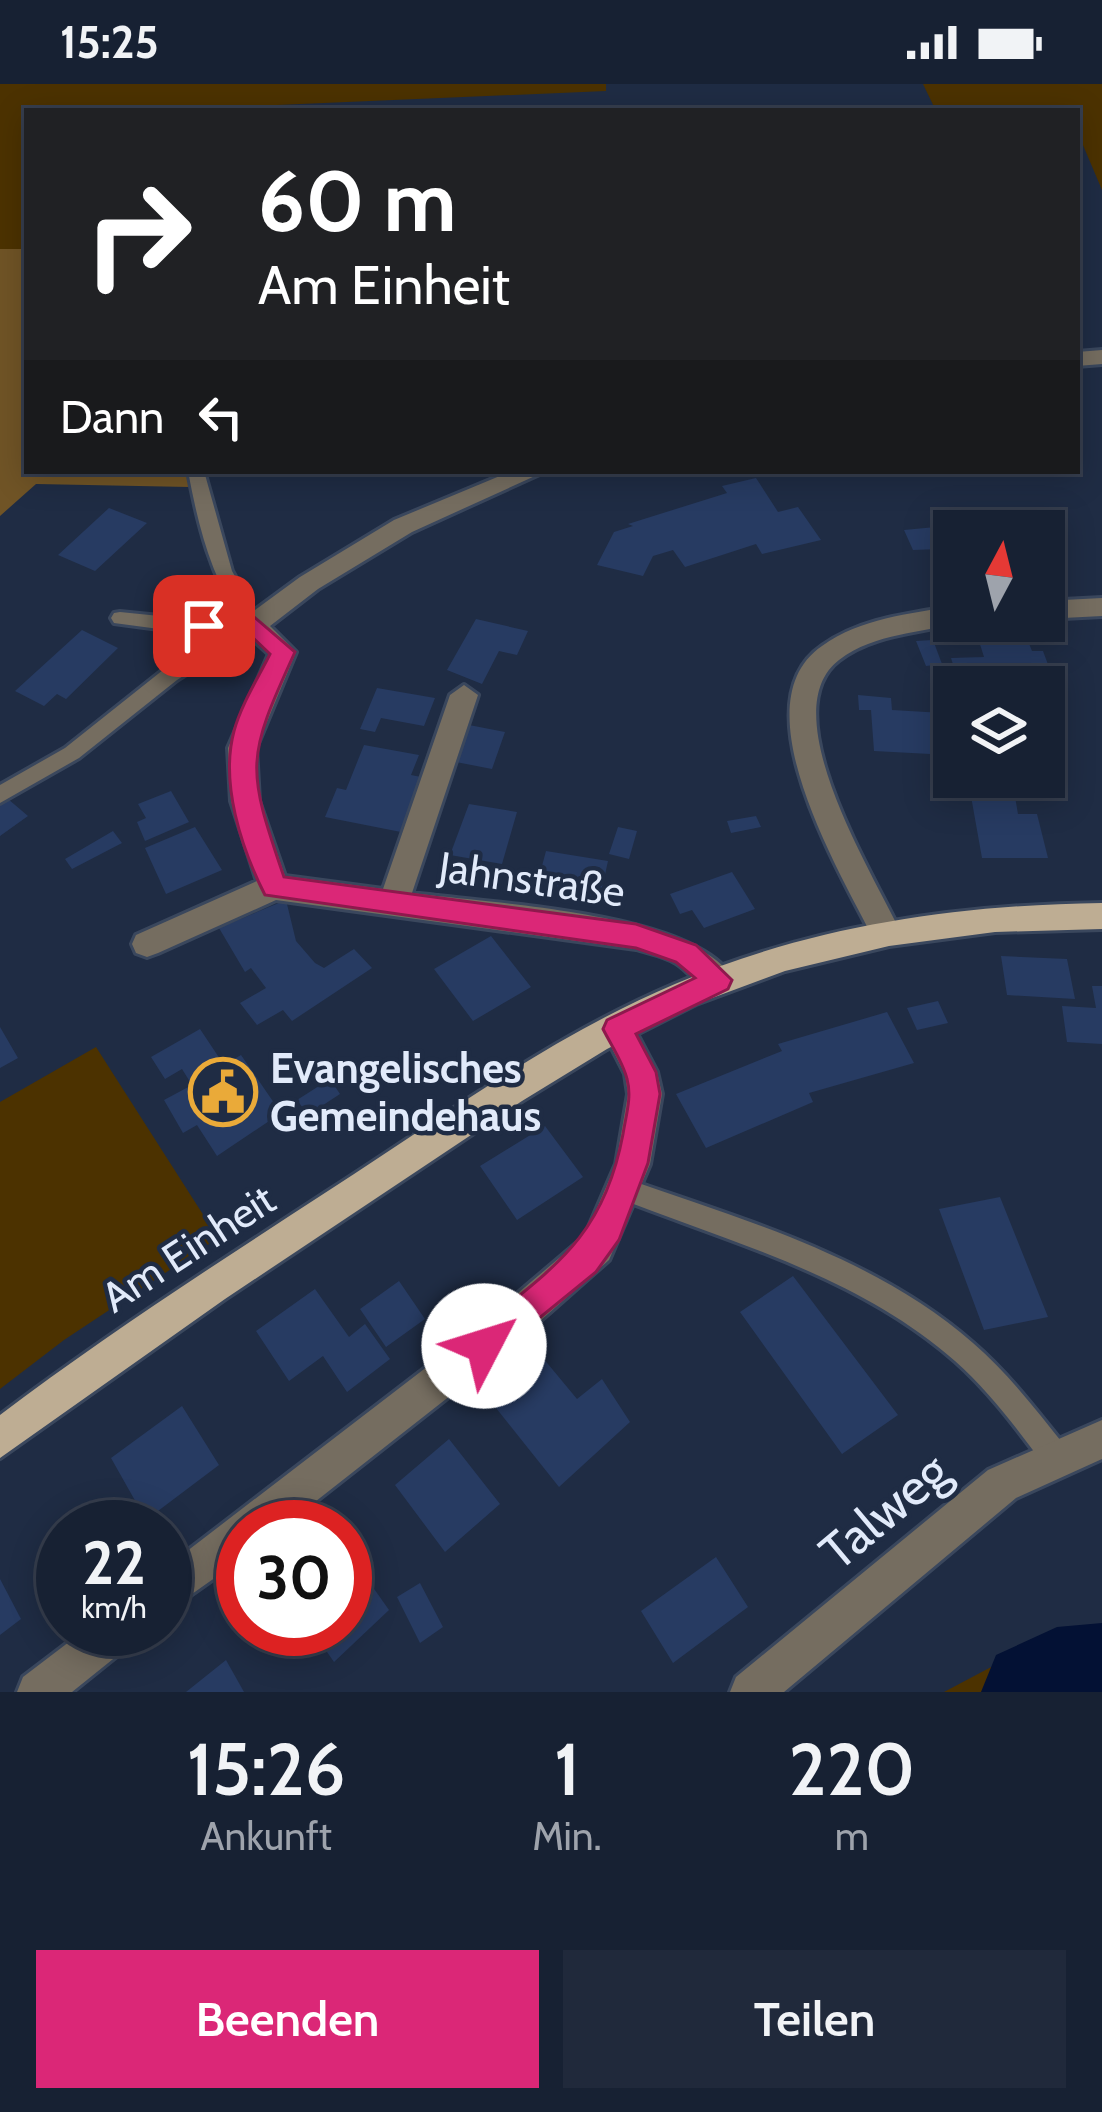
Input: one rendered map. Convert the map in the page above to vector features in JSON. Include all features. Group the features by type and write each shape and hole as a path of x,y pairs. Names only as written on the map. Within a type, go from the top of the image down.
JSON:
{"main road":[{"name":"Am Einheit","path":"0,1439 101,1359 473,1115 618,1029 718,980 886,933 1000,917 1102,916"}],"street":[{"path":"189,626 253,625 388,535 527,474"},
{"path":"1065,609 1102,607"},
{"path":"886,933 816,789 802,745 802,692 814,669 855,634 886,623 933,618"},
{"path":"147,944 274,887 245,800 241,770 247,729 283,652 253,625"},
{"name":"Jahnstraße","path":"394,901 464,695"},
{"name":"Jahnstraße","path":"274,887 636,936 686,953 718,980"},
{"path":"284,1500 585,1261 608,1229 640,1132 645,1094 641,1072 618,1029"},
{"name":"Talweg","path":"751,1692 1002,1484 1102,1438"},
{"path":"192,1573 216,1554"},
{"path":"38,1692 84,1656"}],"lane":[{"path":"0,796 86,744 170,675 253,625 239,607 218,558 197,474"},
{"path":"119,618 189,626"},
{"path":"624,1189 828,1264 885,1292 914,1311 994,1381 1027,1415 1055,1456"}],"shaded area":[{"path":"0,84 606,84 606,91 276,108 24,108 24,249 0,249"},
{"path":"923,84 1102,84 1102,190 1080,138 1080,108 935,108"},
{"path":"0,249 24,249 24,474 189,474 189,487 36,484 0,516"},
{"path":"96,1047 218,1238 64,1340 0,1389 0,1102"},
{"path":"1102,1638 1102,1692 944,1692 1044,1639"}],"building":[{"path":"756,478 778,512 798,507 821,540 762,554 756,544 685,567 673,550 653,556 643,576 597,565 614,532 633,526 628,524 727,493 722,486"},
{"path":"109,508 147,523 95,571 58,555"},
{"path":"933,527 933,549 913,550 904,530"},
{"path":"476,619 528,631 517,655 499,651 482,684 447,670"},
{"path":"82,630 118,648 66,699 57,694 44,706 15,691"},
{"path":"933,640 942,664 926,666 916,641"},
{"path":"979,642 1028,642 1032,651 1043,651 1049,666 954,666 951,658 984,657"},
{"path":"377,688 435,698 424,726 381,718 375,732 360,729"},
{"path":"858,695 891,698 892,710 933,712 933,754 874,751 871,710 859,710"},
{"path":"469,725 505,732 492,769 456,762"},
{"path":"364,745 419,755 411,775 421,777 401,832 325,817 337,788 346,790"},
{"path":"171,791 189,822 145,841 137,822 146,818 138,804"},
{"path":"971,798 1015,798 1018,814 1037,814 1048,858 982,858"},
{"path":"8,799 28,816 0,836 0,805"},
{"path":"469,804 517,812 502,864 450,855"},
{"path":"756,816 761,827 731,833 727,821"},
{"path":"195,827 222,870 166,894 145,848"},
{"path":"618,827 637,831 629,859 609,854"},
{"path":"113,831 122,843 72,869 65,859"},
{"path":"546,851 608,861 599,902 535,892"},
{"path":"732,872 755,909 704,928 692,910 680,914 670,894"},
{"path":"286,900 296,941 315,963 324,968 354,949 372,968 292,1021 283,1010 257,1025 240,1003 266,988 251,968 245,972 219,928"},
{"path":"491,936 531,987 473,1021 434,969"},
{"path":"1001,956 1067,959 1075,999 1007,995"},
{"path":"1092,986 1102,986 1102,1044 1067,1042 1062,1006 1096,1008"},
{"path":"938,1001 948,1023 917,1030 907,1008"},
{"path":"887,1012 914,1063 809,1093 813,1102 706,1148 676,1094 782,1051 778,1044"},
{"path":"0,1027 18,1058 0,1068"},
{"name":"Evangelisches Gemeindehaus","path":"200,1029 224,1065 241,1055 281,1113 217,1156 197,1125 183,1133 164,1100 192,1085 182,1069 165,1079 151,1057"},
{"path":"330,1079 340,1094 308,1115 297,1100"},
{"path":"545,1126 583,1177 517,1220 480,1166"},
{"path":"1000,1197 1048,1317 984,1330 939,1209"},
{"path":"793,1276 898,1415 842,1454 740,1312"},
{"path":"399,1281 425,1319 386,1347 360,1309"},
{"path":"315,1289 349,1337 365,1324 390,1359 347,1392 323,1356 289,1381 256,1331"},
{"path":"543,1358 577,1399 602,1379 630,1422 559,1487 492,1403 497,1397 487,1384 517,1359 528,1372"},
{"path":"182,1406 219,1465 173,1500 135,1500 111,1458"},
{"path":"449,1439 500,1504 445,1552 395,1485"},
{"path":"716,1557 748,1607 673,1663 641,1611"},
{"path":"0,1579 21,1619 0,1635"},
{"path":"420,1583 443,1627 420,1643 397,1597"},
{"path":"372,1586 389,1610 372,1626"},
{"path":"226,1660 244,1692 186,1692"}],"waterway":[{"path":"1033,1692 1057,1679 1102,1675"}],"place":[{"name":"Evangelisches Gemeindehaus","path":"223,1092"}],"route":[{"path":"204,626 253,625 283,652 247,729 241,770 245,800 274,887 636,936 686,953 718,980 618,1029 641,1072 645,1094 633,1163 608,1229 585,1261 484,1346"}]}
